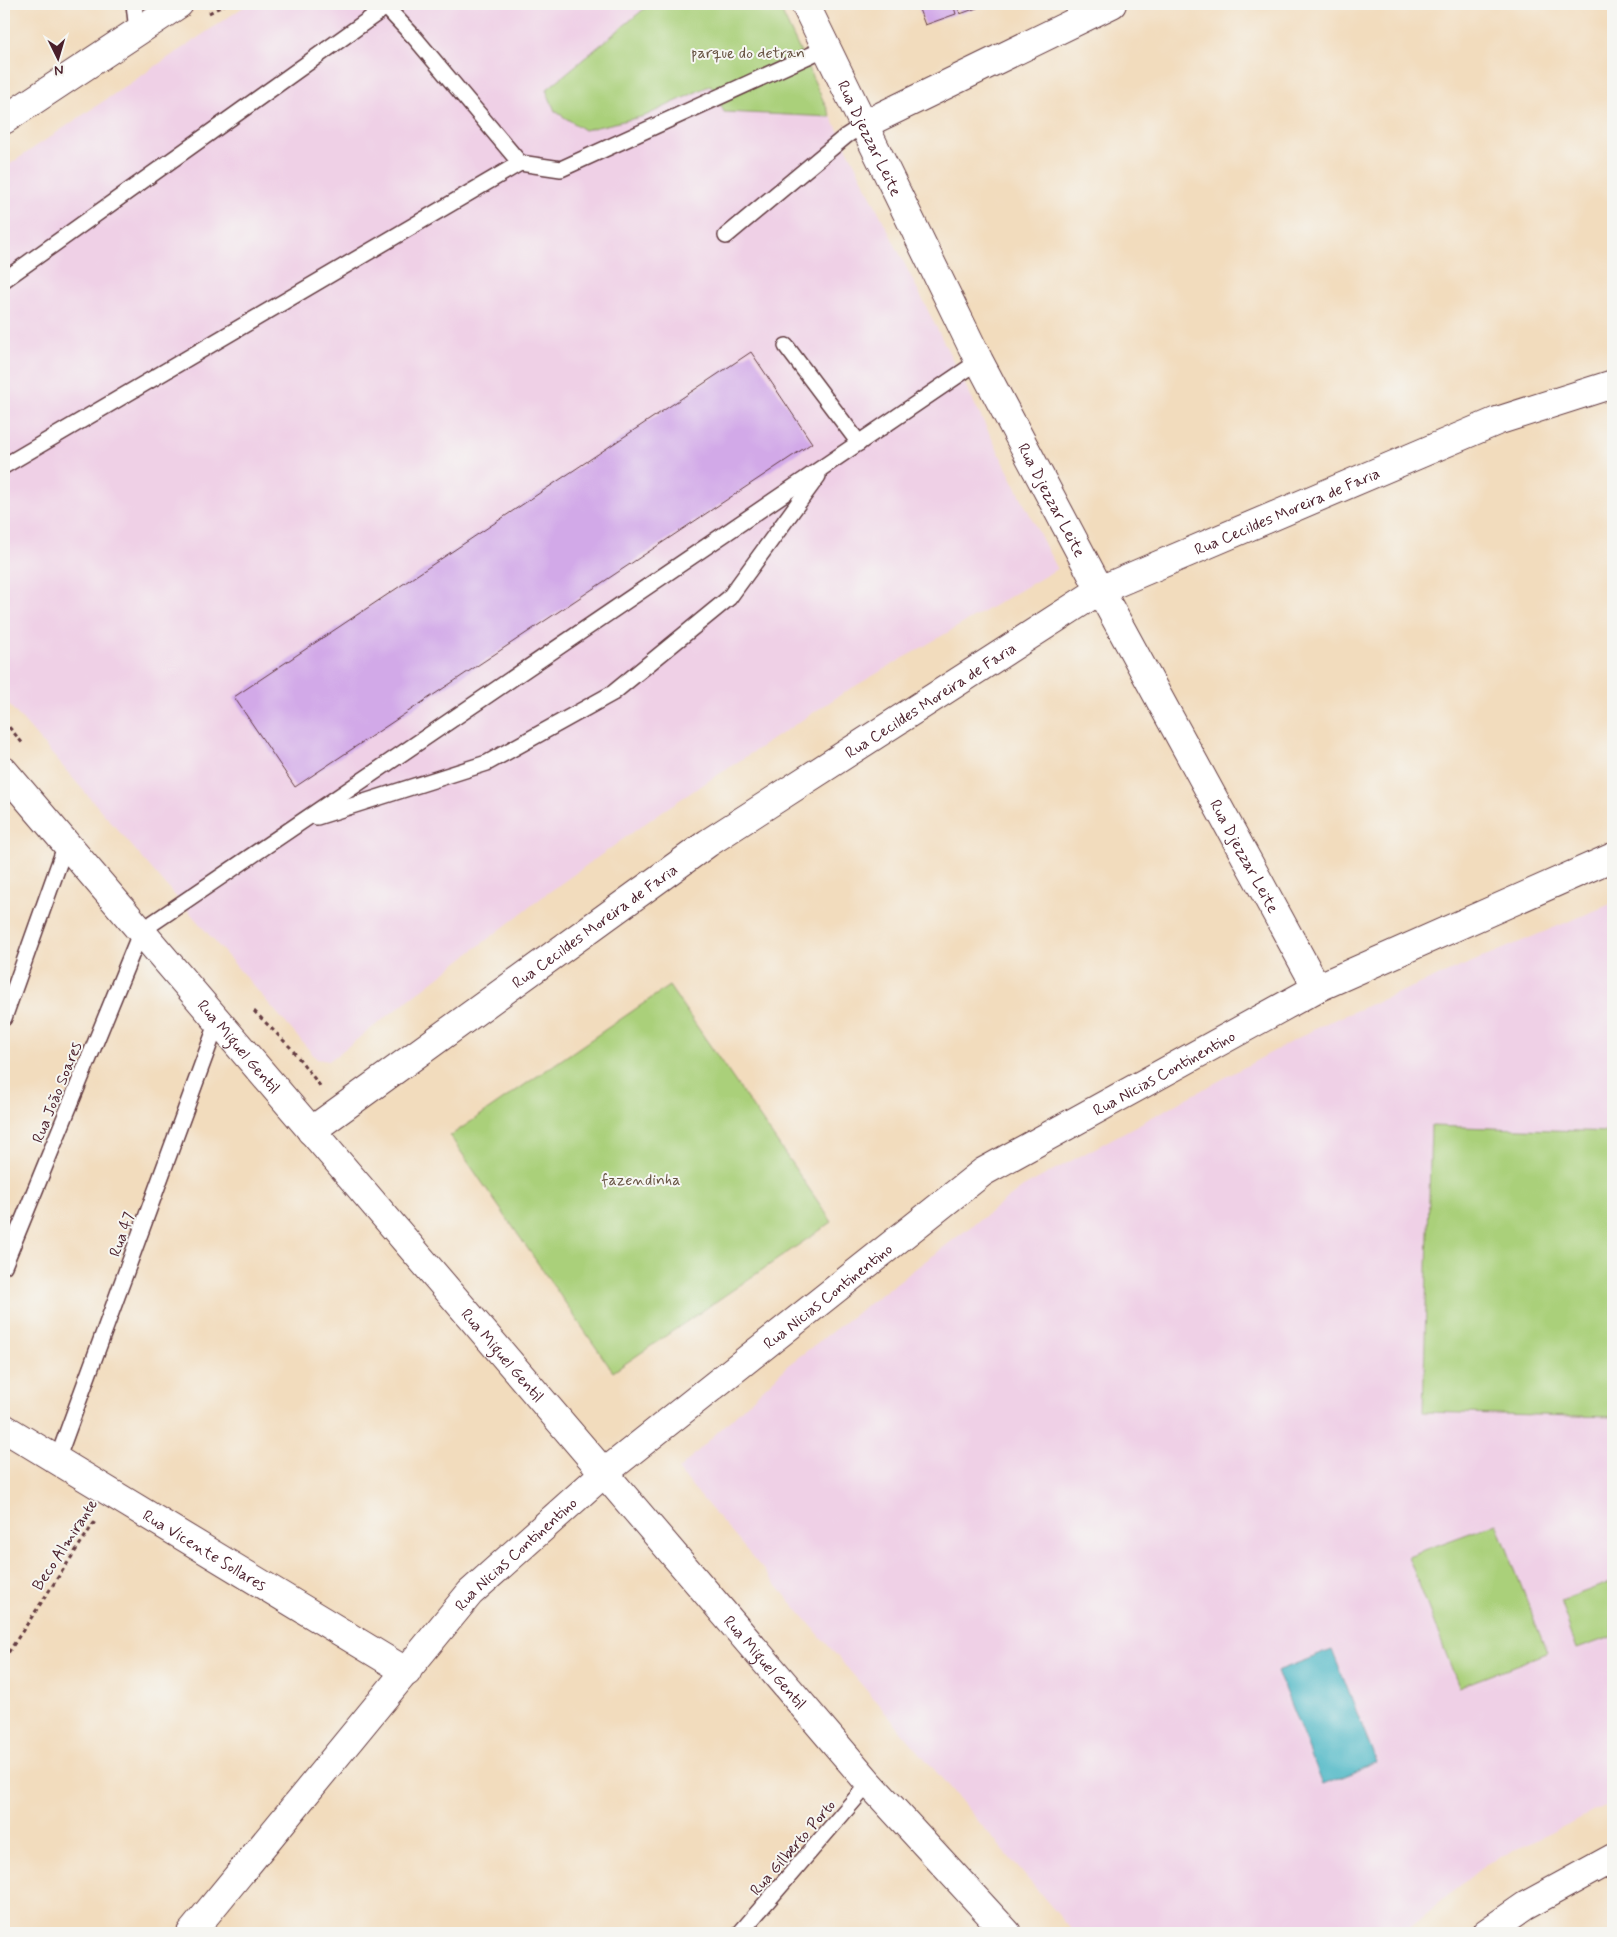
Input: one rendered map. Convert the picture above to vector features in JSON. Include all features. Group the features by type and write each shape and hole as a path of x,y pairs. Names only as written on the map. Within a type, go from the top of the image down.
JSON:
{"street":[{"path":"4,120 179,4"},
{"name":"Rua Djezzar Leite","path":"805,4 979,362 1100,590 1317,988"},
{"path":"863,124 1112,4"},
{"name":"Rua Cecildes Moreira de Faria","path":"311,1131 708,843 1100,590 1497,421 1613,384"},
{"name":"Rua Miguel Gentil","path":"4,771 869,1783 1007,1933"},
{"name":"Rua Nicias Continentino","path":"192,1933 407,1672 470,1592 604,1473 983,1172 1317,988 1613,857"},
{"name":"Rua Vicente Sollares","path":"4,1428 407,1672"},
{"path":"1486,1933 1525,1906 1613,1858"}],"lane":[{"path":"134,4 137,31"},
{"path":"4,280 386,7 415,38 520,163"},
{"path":"4,466 520,163 561,169 826,48"},
{"path":"726,236 863,124"},
{"path":"786,346 859,443"},
{"path":"141,931 979,362"},
{"path":"301,822 487,763 613,693 729,598 825,466"},
{"path":"4,1018 66,844"},
{"name":"Rua João Soares","path":"4,1266 141,931"},
{"name":"Rua 47","path":"57,1460 218,1020"},
{"name":"Rua Gilberto Porto","path":"740,1933 869,1783"}],"path":[{"name":"Beco Almirante","path":"4,1659 113,1494"}],"shaded area":[{"path":"248,4 775,4 1057,569 845,692 661,812 545,895 329,1061 317,1059 4,699 4,168"},
{"path":"1613,903 1613,1802 1485,1865 1403,1933 1074,1933 678,1470 788,1365 1023,1187 1324,1024"}],"green space":[{"name":"parque do detran","path":"650,4 778,4 831,117 724,112 711,85 645,116 584,130 555,111 546,90"},
{"name":"fazendinha","path":"669,986 832,1222 613,1372 450,1136"},
{"path":"1431,1126 1613,1132 1613,1417 1423,1412"},
{"path":"1497,1523 1547,1653 1459,1687 1408,1556"},
{"path":"1613,1581 1613,1636 1577,1649 1560,1601"}],"water":[{"path":"1332,1650 1377,1763 1323,1785 1277,1671"}],"building":[{"path":"917,4 953,4 956,14 925,25"},
{"path":"957,4 988,4 960,14"},
{"path":"751,352 812,443 295,787 234,697"}]}
